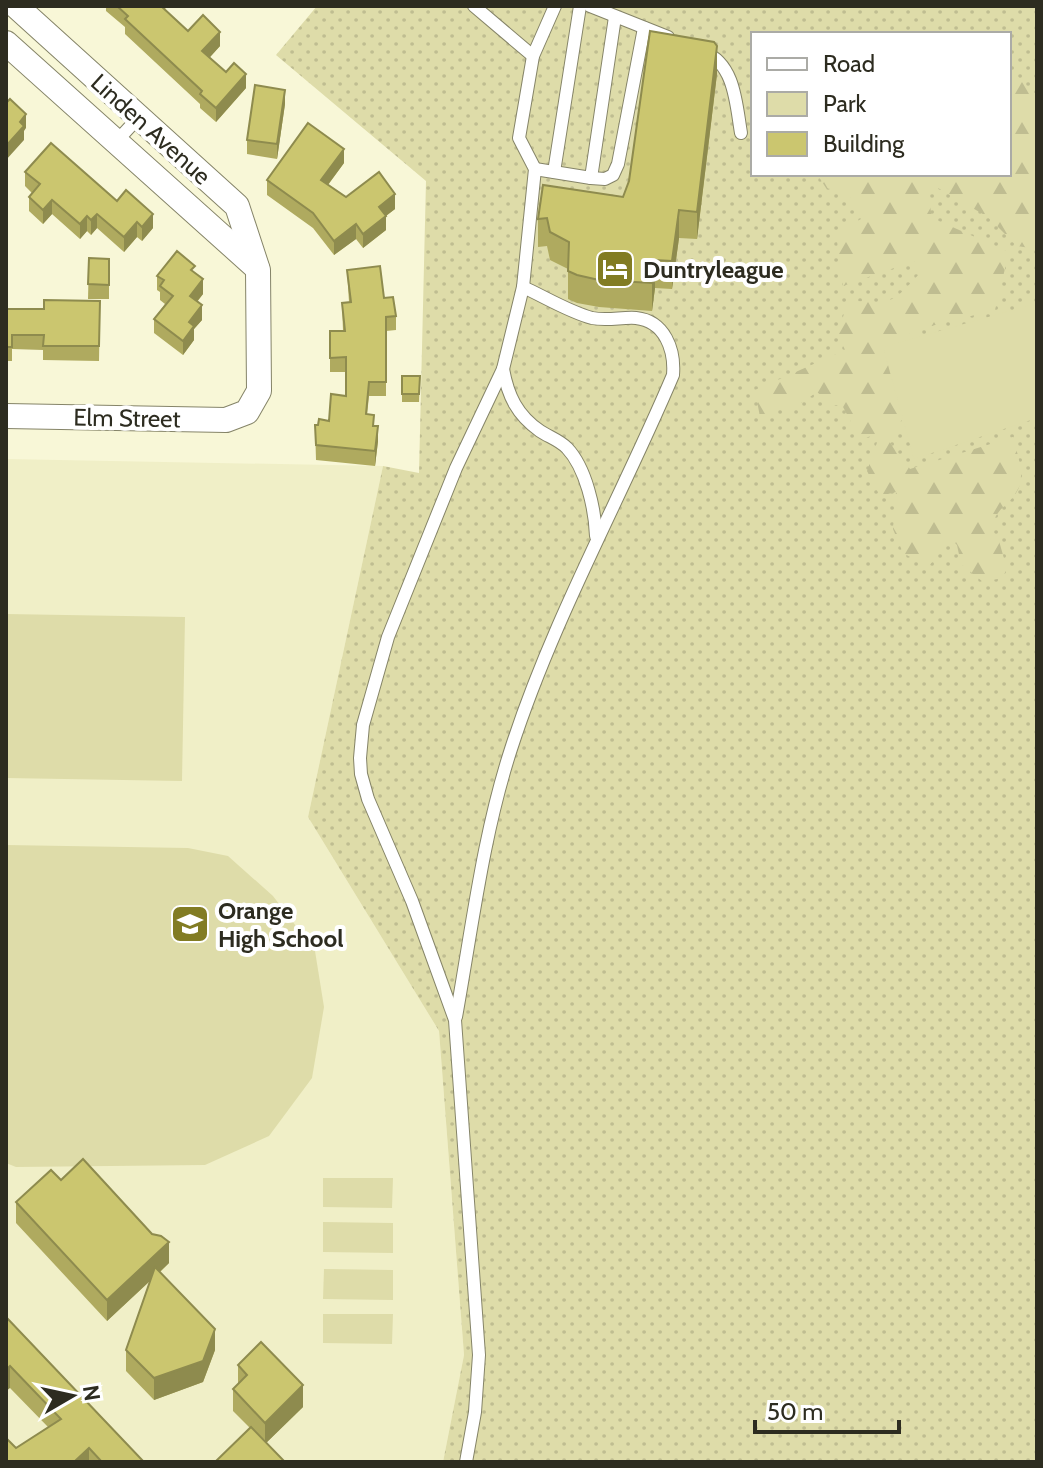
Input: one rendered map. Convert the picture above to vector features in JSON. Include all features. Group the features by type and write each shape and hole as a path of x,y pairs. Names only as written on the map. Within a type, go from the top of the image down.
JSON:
{"street":[{"name":"Linden Avenue","path":"16,6 237,206 258,270 259,391 247,412"},
{"name":"Linden Avenue","path":"6,43 258,270"},
{"name":"Elm Street","path":"6,416 226,420 247,412"}],"lane":[{"path":"474,6 533,56"},
{"path":"455,1020 417,914 368,799 361,774 363,725 388,637 456,468 503,369 523,287 535,169 519,138 533,56 555,6"},
{"path":"554,172 580,6"},
{"path":"590,6 716,56 733,83 741,133"},
{"path":"591,178 615,17"},
{"path":"535,169 591,178 605,179 613,175 618,164 644,28"},
{"path":"115,143 138,118"},
{"path":"466,1462 475,1412 479,1355 455,1020 492,815 511,748 570,598 673,375 672,351 667,336 638,318 592,318 523,287"},
{"path":"503,369 512,403 576,460 595,523 596,540"}],"shaded area":[{"name":"Orange High School","path":"6,459 383,466 308,817 439,1031 464,1355 443,1462 6,1462"}],"green space":[{"path":"317,6 1037,6 1037,1462 443,1462 464,1355 439,1031 308,817 383,466 419,473 426,181 276,55"},
{"path":"1011,68 1030,91 1037,94 1037,249 1017,246 988,217 926,181 932,218 1009,252 995,310 911,331 894,365 906,414 888,440 910,469 1013,437 1021,480 1016,493 996,516 991,528 999,541 1007,569 1002,578 983,582 961,564 957,545 951,539 928,567 903,553 893,529 896,492 880,496 867,471 880,434 860,439 842,405 832,405 817,392 788,412 781,405 760,417 755,390 845,350 838,334 848,300 891,300 922,271 914,261 843,286 836,233 861,219 848,193 826,188 818,176 1011,176"},
{"path":"1037,303 1037,418 914,459 883,347"},
{"path":"6,614 185,617 182,781 6,778"},
{"path":"6,845 188,848 228,856 273,896 315,951 324,1007 312,1078 269,1136 205,1165 16,1167 6,1163"},
{"path":"323,1178 393,1178 392,1208 323,1207"},
{"path":"323,1222 393,1223 393,1253 323,1252"},
{"path":"324,1269 393,1270 393,1300 323,1299"},
{"path":"323,1314 393,1314 392,1344 323,1343"}],"building":[{"path":"117,6 161,6 188,31 203,15 220,32 202,51 226,72 234,63 246,74 216,108 125,19 128,16"},
{"path":"650,31 714,42 717,46 697,212 679,210 672,261 655,260 652,283 599,280 577,275 568,271 569,242 550,232 547,218 538,219 543,185 623,197 629,181"},
{"path":"255,85 285,90 277,144 247,140"},
{"path":"10,99 26,114 20,122 24,126 6,146 6,103"},
{"path":"308,123 344,149 321,180 346,197 379,172 395,194 379,207 386,216 363,234 356,224 334,241 313,213 267,180"},
{"path":"51,143 117,201 126,190 153,214 142,227 137,222 124,237 97,214 91,220 87,216 80,224 52,200 43,210 29,197 40,184 25,172"},
{"path":"177,251 195,266 191,270 203,279 190,296 202,305 189,322 194,326 183,341 154,319 173,296 160,286 164,280 157,276"},
{"path":"89,258 109,259 109,285 88,284"},
{"path":"380,266 384,298 393,297 396,316 386,317 386,382 369,382 366,414 374,415 373,426 378,426 375,451 316,445 315,425 318,425 319,419 329,421 331,394 346,396 346,357 330,358 330,331 345,331 342,303 351,302 347,270"},
{"path":"44,300 100,301 99,346 43,346 44,335 12,335 12,347 6,347 6,309 44,309"},
{"path":"402,376 420,376 419,394 402,394"},
{"path":"83,1159 152,1234 169,1242 107,1300 16,1202 51,1170 61,1180"},
{"path":"155,1267 215,1329 203,1361 154,1378 126,1350"},
{"path":"6,1317 144,1462 102,1462 89,1448 74,1462 6,1462 6,1438 16,1448 61,1419 10,1366 6,1370"},
{"path":"261,1342 303,1385 265,1423 233,1389 247,1375 238,1365"},
{"path":"251,1427 285,1462 215,1462"}],"place":[{"name":"Duntryleague","path":"615,269"},
{"name":"Orange High School","path":"190,924"}]}
